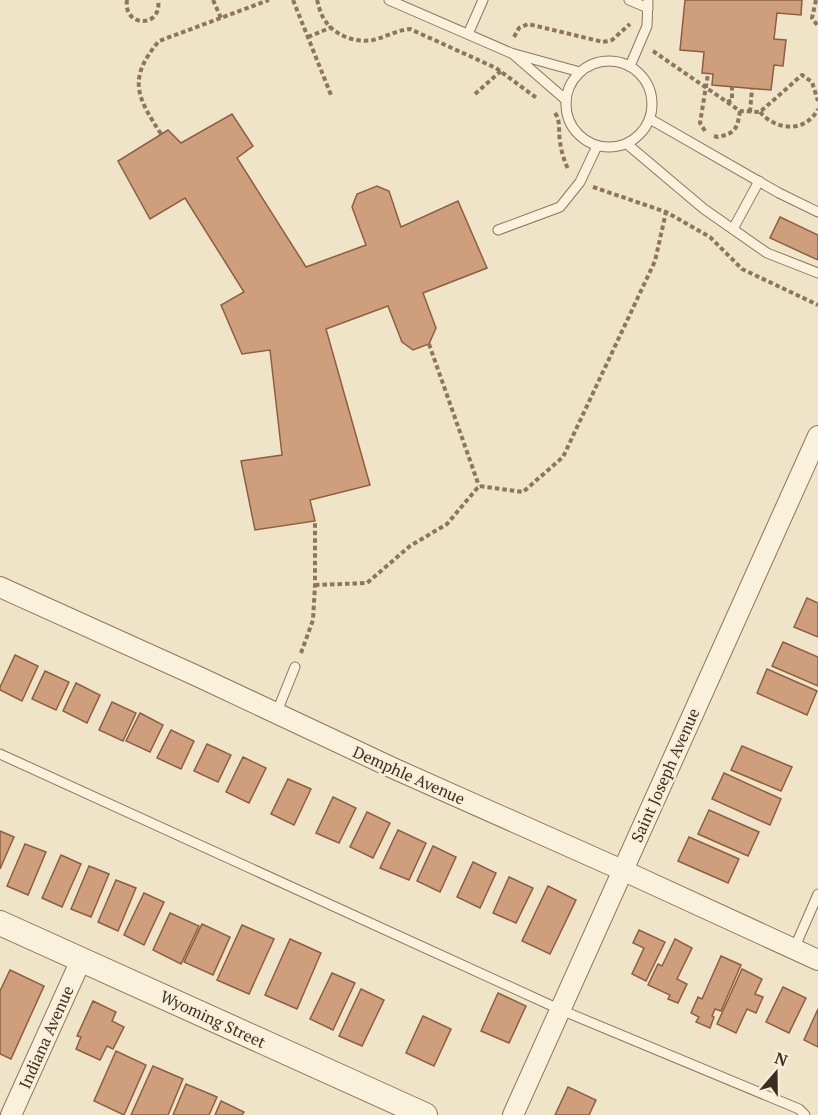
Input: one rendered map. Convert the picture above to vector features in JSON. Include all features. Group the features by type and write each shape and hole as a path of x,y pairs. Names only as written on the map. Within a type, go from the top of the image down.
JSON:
{"street":[{"name":"Saint Joseph Avenue","path":"513,1115 818,436"},
{"name":"Demphle Avenue","path":"0,587 818,960"},
{"name":"Wyoming Street","path":"0,923 415,1113"},
{"name":"Indiana Avenue","path":"9,1113 81,960"}],"lane":[{"path":"389,0 511,52 580,72"},
{"path":"468,34 483,0"},
{"path":"629,0 648,4 647,26 630,66"},
{"path":"511,52 566,100"},
{"path":"608,61 630,66 642,76 650,89 653,104 650,118 639,136 627,144 612,147 597,146 584,139 574,129 567,115 566,100 570,86 580,72 593,64 608,61"},
{"path":"650,118 818,212"},
{"path":"627,144 704,209 767,253 818,273"},
{"path":"498,230 560,207 580,182 597,146"},
{"path":"733,229 759,181"},
{"path":"276,714 295,668"},
{"path":"0,754 561,1010 799,1109 805,1115"},
{"path":"794,949 818,894"}],"path":[{"path":"127,0 127,12 140,21 150,20 154,16 159,7 159,0"},
{"path":"213,0 221,18"},
{"path":"161,134 144,108 138,89 140,71 147,55 159,41 269,0"},
{"path":"293,0 331,95"},
{"path":"317,0 326,22 337,33 355,40 374,40 410,29 496,68 538,100"},
{"path":"816,0 812,18 818,26"},
{"path":"511,52 514,34 519,28 528,24 603,42 612,40 648,4"},
{"path":"308,37 332,27"},
{"path":"640,42 740,111 760,112 802,75 812,82 818,101"},
{"path":"475,94 501,72"},
{"path":"708,74 700,123 705,130 718,137 730,135 736,128 740,111"},
{"path":"727,102 732,100 732,87"},
{"path":"750,112 752,88"},
{"path":"547,106 559,119 562,154 569,171 580,182 666,212 710,237 742,269 818,305"},
{"path":"760,112 776,125 794,127 814,117 818,109"},
{"path":"479,486 523,492 563,457 655,261 666,212"},
{"path":"429,344 479,486"},
{"path":"315,585 367,583 410,546 447,524 479,486"},
{"path":"295,668 314,620 315,521"}],"building":[{"path":"685,0 802,0 801,15 777,13 774,39 786,40 783,66 774,65 771,90 712,85 713,74 702,73 704,52 680,50"},
{"path":"232,114 253,146 237,158 306,267 366,245 352,207 357,194 377,186 389,191 401,227 458,201 487,268 423,293 436,328 429,344 413,350 402,342 388,306 326,329 370,485 310,500 315,521 255,530 241,461 282,455 270,350 242,354 221,305 244,292 185,198 150,219 118,161 168,130 181,143"},
{"path":"780,217 818,235 818,260 770,238"},
{"path":"807,598 818,603 818,637 794,627"},
{"path":"783,642 818,657 818,686 772,666"},
{"path":"15,655 38,666 22,701 0,690"},
{"path":"767,669 817,691 807,715 757,693"},
{"path":"45,671 69,682 56,710 32,699"},
{"path":"76,683 100,695 87,723 63,711"},
{"path":"112,702 136,713 123,741 99,730"},
{"path":"140,713 163,725 150,752 126,741"},
{"path":"171,730 194,741 181,769 157,758"},
{"path":"207,744 231,755 218,782 194,771"},
{"path":"742,746 792,767 781,791 731,770"},
{"path":"243,757 266,768 249,803 226,792"},
{"path":"724,773 781,799 770,825 712,799"},
{"path":"288,779 311,789 294,825 271,814"},
{"path":"333,797 356,808 339,843 316,833"},
{"path":"709,810 759,832 748,856 698,834"},
{"path":"367,812 390,823 373,858 350,847"},
{"path":"398,830 426,843 409,880 380,868"},
{"path":"0,831 14,837 0,869"},
{"path":"689,837 739,859 728,883 678,861"},
{"path":"25,844 46,852 28,895 7,886"},
{"path":"433,846 456,857 440,892 417,881"},
{"path":"61,855 81,864 62,907 42,898"},
{"path":"473,862 496,873 480,908 457,897"},
{"path":"89,866 109,874 91,917 71,909"},
{"path":"509,877 533,888 516,923 493,913"},
{"path":"116,880 136,888 118,931 98,922"},
{"path":"548,886 576,900 550,954 522,941"},
{"path":"144,893 164,902 144,945 124,935"},
{"path":"170,913 199,926 181,964 153,950"},
{"path":"202,924 230,937 213,975 184,962"},
{"path":"242,925 274,939 249,994 217,980"},
{"path":"639,930 665,942 646,981 632,974 644,948 633,943"},
{"path":"290,939 321,953 297,1009 265,995"},
{"path":"675,939 692,948 677,979 687,984 678,1003 668,999 670,995 648,985 658,964 662,966"},
{"path":"721,956 741,965 721,1011 715,1009 710,1028 696,1022 699,1017 691,1013 698,997 702,999"},
{"path":"742,969 762,979 755,994 763,997 756,1013 747,1009 736,1033 717,1024"},
{"path":"10,970 44,986 11,1059 0,1054 0,991"},
{"path":"332,973 355,983 333,1030 310,1019"},
{"path":"783,987 806,998 789,1033 766,1022"},
{"path":"361,989 384,1000 362,1046 339,1036"},
{"path":"498,993 526,1006 509,1043 481,1031"},
{"path":"93,1001 116,1012 112,1021 124,1027 113,1049 107,1046 100,1060 76,1049 81,1037 77,1036"},
{"path":"818,1009 818,1047 804,1040"},
{"path":"423,1016 451,1029 434,1066 406,1053"},
{"path":"116,1051 146,1065 124,1115 94,1101"},
{"path":"153,1066 183,1079 168,1115 131,1115"},
{"path":"186,1084 217,1097 209,1115 173,1115"},
{"path":"568,1087 596,1100 589,1115 555,1115"},
{"path":"221,1101 244,1112 242,1115 215,1115"}]}
